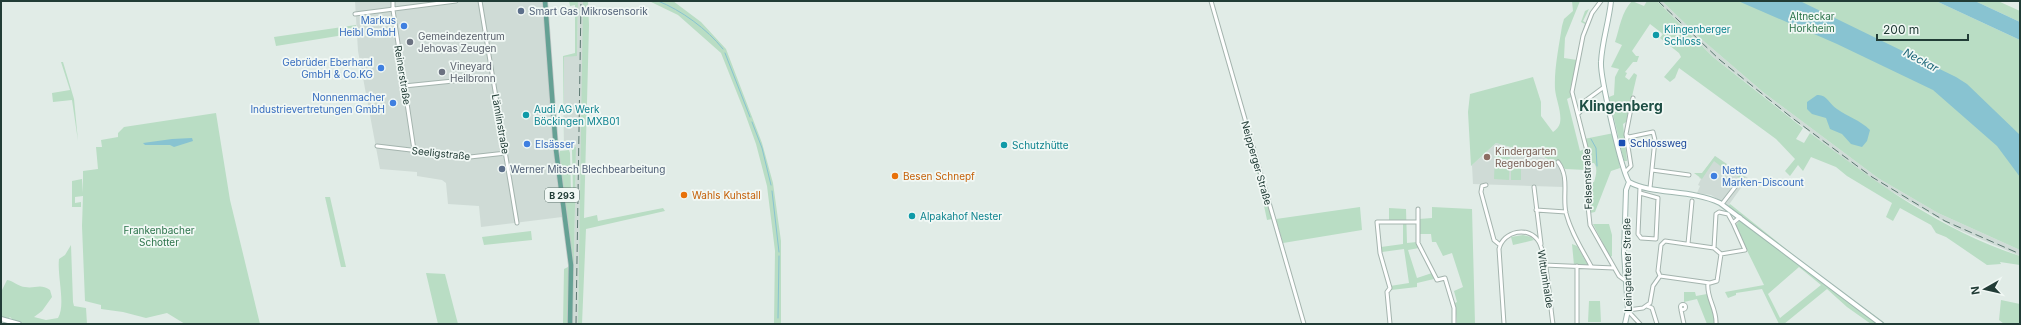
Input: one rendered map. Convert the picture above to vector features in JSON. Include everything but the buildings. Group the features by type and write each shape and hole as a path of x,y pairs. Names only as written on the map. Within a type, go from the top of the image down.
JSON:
{"main road":[{"name":"B 293","path":"545,1 556,150 571,265 570,324"},
{"path":"1611,1 1601,62 1604,87 1625,172 1629,182 1640,187 1708,197 1724,206 1881,324"},
{"name":"Leingartener Straße","path":"1625,324 1628,311 1624,253 1626,190 1629,182"},
{"path":"1,319 17,324"}],"street":[{"name":"Reinerstraße","path":"393,1 393,10 414,150"},
{"path":"356,14 456,1"},
{"name":"Lämlinstraße","path":"480,1 517,223"},
{"name":"Neipperger Straße","path":"1210,1 1304,324"},
{"name":"Felsenstraße","path":"1601,1 1592,13 1587,24 1571,88 1579,113 1588,155 1588,206 1590,225 1619,276 1626,281"},
{"path":"404,86 493,77"},
{"path":"1579,113 1582,110 1585,101 1604,87"},
{"path":"1625,172 1631,166 1626,135 1633,98"},
{"path":"1626,135 1629,137 1653,132 1655,140 1650,188"},
{"name":"Seeligstraße","path":"377,146 470,157 506,153"},
{"path":"1558,162 1564,170 1566,212 1576,240 1591,266"},
{"path":"1652,170 1689,175"},
{"path":"1724,206 1739,182"},
{"path":"1486,185 1482,186 1481,192 1494,240 1500,245 1499,265 1504,324"},
{"path":"1534,187 1542,248"},
{"path":"1640,187 1638,234 1641,238 1656,239 1658,198 1640,194"},
{"path":"1688,244 1692,201"},
{"path":"1418,209 1418,243 1437,280 1446,278 1454,308 1454,324"},
{"path":"1536,210 1566,212"},
{"path":"1714,248 1716,214 1719,212 1728,214 1746,254"},
{"path":"1733,223 1740,217"},
{"path":"1390,324 1387,292 1390,288 1380,253 1377,222 1418,222"},
{"name":"Wittumhalde","path":"1500,245 1510,234 1522,232 1534,236 1542,248 1553,324"},
{"path":"1660,276 1658,271 1661,245 1665,242 1714,248 1721,254"},
{"path":"1721,254 1745,250"},
{"path":"1660,276 1708,283 1717,281 1721,254"},
{"path":"1544,265 1614,268"},
{"path":"1577,266 1577,324"},
{"path":"1640,324 1628,311 1647,306 1650,303 1653,286 1660,276"},
{"path":"1708,283 1708,292 1717,314 1716,324"},
{"path":"1647,306 1652,308 1657,324"},
{"path":"1682,310 1684,324"}],"shaded area":[{"path":"355,1 543,1 553,146 562,217 481,227 479,206 448,204 446,183 442,180 417,176 417,172 380,169 358,51"},
{"path":"578,1 583,1 583,42 578,324 573,324 576,147 564,146 564,57 577,55"},
{"path":"1657,1 1662,1 1699,37 1763,92 1878,178 1938,213 2020,250 2020,256 1957,229 1887,189 1857,169 1713,57"},
{"path":"1496,143 1551,160 1559,165 1564,187 1473,184 1472,165"},
{"path":"1715,156 1748,178 1728,206 1711,195 1697,193 1700,186 1698,185 1701,179 1699,178"}],"green space":[{"path":"569,1 578,1 577,56 564,57 564,146 576,147 573,324 573,267 559,155 560,151 569,150 571,194 573,194 572,150 564,147 563,56 575,53 575,5 570,6"},
{"path":"583,1 588,1 589,25 584,218 597,215 598,221 663,208 665,211 586,229 582,324 578,324"},
{"path":"649,1 673,1 701,22 726,49 762,143 773,183 781,241 781,324 774,324 775,251 767,186 756,144 721,53 678,15"},
{"path":"1572,1 1580,1 1565,38 1564,58 1577,60 1585,24 1581,22 1585,11 1589,9 1583,21 1586,23 1570,90 1571,97 1567,99 1580,151 1586,148 1584,139 1614,133 1620,168 1611,171 1595,212 1590,213 1589,183 1594,182 1596,170 1594,163 1587,163 1586,170 1565,169 1561,163 1559,165 1542,156 1496,143 1471,166 1468,112 1470,94 1533,77 1541,102 1541,116 1553,132 1558,127 1560,123 1560,110 1555,89 1556,66 1562,26 1564,19 1573,11"},
{"path":"1632,1 1644,6 1647,1 1657,1 1713,57 1803,128 1796,139 1804,143 1810,133 1859,169 1936,219 1991,246 2020,256 2020,265 2000,262 2001,264 1987,265 1946,237 1936,233 1931,225 1900,208 1893,221 1886,217 1892,203 1847,176 1836,167 1811,157 1803,171 1798,165 1790,176 1785,171 1795,159 1776,139 1679,68 1675,78 1670,82 1664,77 1681,57 1679,53 1660,38 1663,34 1650,24 1632,51 1636,56 1639,56 1637,62 1633,62 1625,72 1627,73 1625,77 1629,80 1634,73 1637,75 1626,122 1623,124 1627,161 1624,161 1609,97 1614,95 1615,77 1619,69 1611,67 1622,45 1615,42 1625,10"},
{"path":"1662,1 1936,1 2020,40 2020,250 1938,213 1878,178 1763,92 1699,37"},
{"path":"1975,1 1998,1 2020,11 2020,22"},
{"path":"356,25 356,33 276,46 274,37"},
{"path":"61,62 63,62 74,99 78,141 72,100 53,102 52,93 70,90"},
{"name":"Frankenbacher Schotter","path":"216,113 230,200 260,324 185,324 167,313 146,318 123,312 101,309 101,305 85,301 82,226 83,196 75,197 75,203 81,202 81,207 72,207 72,181 82,179 83,193 83,171 98,169 96,147 102,147 101,140 118,137 118,133 124,127"},
{"path":"1495,153 1510,153 1509,180 1494,179"},
{"path":"1715,156 1745,177 1743,180 1729,170 1728,172 1714,161 1702,179 1694,173 1702,173"},
{"path":"1511,161 1521,161 1521,180 1511,180"},
{"path":"1255,163 1258,170 1272,219 1267,220"},
{"path":"325,197 330,197 346,267 341,267"},
{"path":"1730,204 1810,268 1886,324 1871,324 1847,307 1827,289 1784,324 1779,324 1762,289 1736,293 1736,295 1728,298 1725,292 1764,285 1735,226 1742,218 1728,206","holes":["1799,267 1821,285 1780,318 1768,294"]},
{"path":"1360,207 1362,230 1283,243 1276,219"},
{"path":"1432,207 1472,209 1475,324 1457,324 1455,303 1457,302 1454,291 1463,287 1452,253 1443,256 1436,242 1432,242 1431,234 1420,234 1419,219 1432,218"},
{"path":"1389,208 1406,209 1407,243 1417,242 1419,248 1408,250 1417,278 1432,273 1434,279 1417,283 1417,287 1391,290 1390,286 1409,283 1404,249 1382,252 1381,247 1403,244 1403,220 1389,220"},
{"path":"1593,224 1609,224 1612,235 1612,256 1610,257"},
{"path":"531,231 532,240 484,245 482,237"},
{"path":"1523,235 1531,237 1534,240 1513,245 1511,237"},
{"path":"1572,244 1577,246 1588,265 1574,265"},
{"path":"71,245 73,302 74,306 86,308 87,324 27,324 14,321 10,317 8,319 1,317 1,292 7,280 23,287 43,287 50,290 52,297 42,311 34,317 46,320 58,318 61,306 59,259 65,255"},
{"path":"568,267 568,324 563,324 564,269"},
{"path":"426,273 445,274 458,324 438,324"},
{"path":"1684,292 1695,292 1696,296 1707,294 1715,311 1715,323 1707,324 1697,299 1684,302"},
{"path":"2001,300 2020,304 2020,324 2004,324 1999,320"},
{"path":"1589,301 1600,301 1601,322 1588,322"}],"water":[{"name":"Altneckar Horkheim","path":"1738,1 1800,1 1956,77 1967,84 2020,135 2020,177 1997,146 1933,90 1837,44"},
{"path":"1936,1 1975,1 2020,22 2020,40"},
{"path":"1817,95 1823,96 1834,107 1870,130 1867,141 1862,147 1851,144 1842,134 1830,129 1826,118 1812,114 1807,109 1807,102"},
{"path":"192,138 193,141 174,147 170,145 145,145 143,143 172,139"}],"waterway":[{"path":"658,1 676,9 693,21 709,34 723,49"},
{"path":"725,53 750,117"},
{"path":"752,122 762,148 771,185"},
{"path":"1591,139 1596,148 1597,166"},
{"path":"772,191 779,252"},
{"path":"778,318 779,256"}],"railway":[{"path":"576,324 581,1"},
{"path":"1658,1 1720,60 1791,117 1872,177 1945,221 2020,254"}],"place":[{"name":"Smart Gas Mikrosensorik","path":"521,11"},
{"name":"Markus Heibl GmbH","path":"404,26"},
{"name":"Klingenberger Schloss","path":"1656,35"},
{"name":"Gemeindezentrum Jehovas Zeugen","path":"410,42"},
{"name":"Gebrüder Eberhard GmbH & Co.KG","path":"381,68"},
{"name":"Vineyard Heilbronn","path":"442,72"},
{"name":"Nonnenmacher Industrievertretungen GmbH","path":"393,103"},
{"name":"Audi AG Werk Böckingen MXB01","path":"526,115"},
{"name":"Schlossweg","path":"1622,143"},
{"name":"Elsässer","path":"527,144"},
{"name":"Schutzhütte","path":"1004,145"},
{"name":"Kindergarten Regenbogen","path":"1487,157"},
{"name":"Werner Mitsch Blechbearbeitung","path":"502,169"},
{"name":"Besen Schnepf","path":"895,176"},
{"name":"Netto Marken-Discount","path":"1714,176"},
{"name":"Wahls Kuhstall","path":"684,195"},
{"name":"Alpakahof Nester","path":"912,216"}],"district":[{"name":"Klingenberg","path":"1621,105"}],"water label":[{"name":"Neckar","path":"1921,60"}]}
